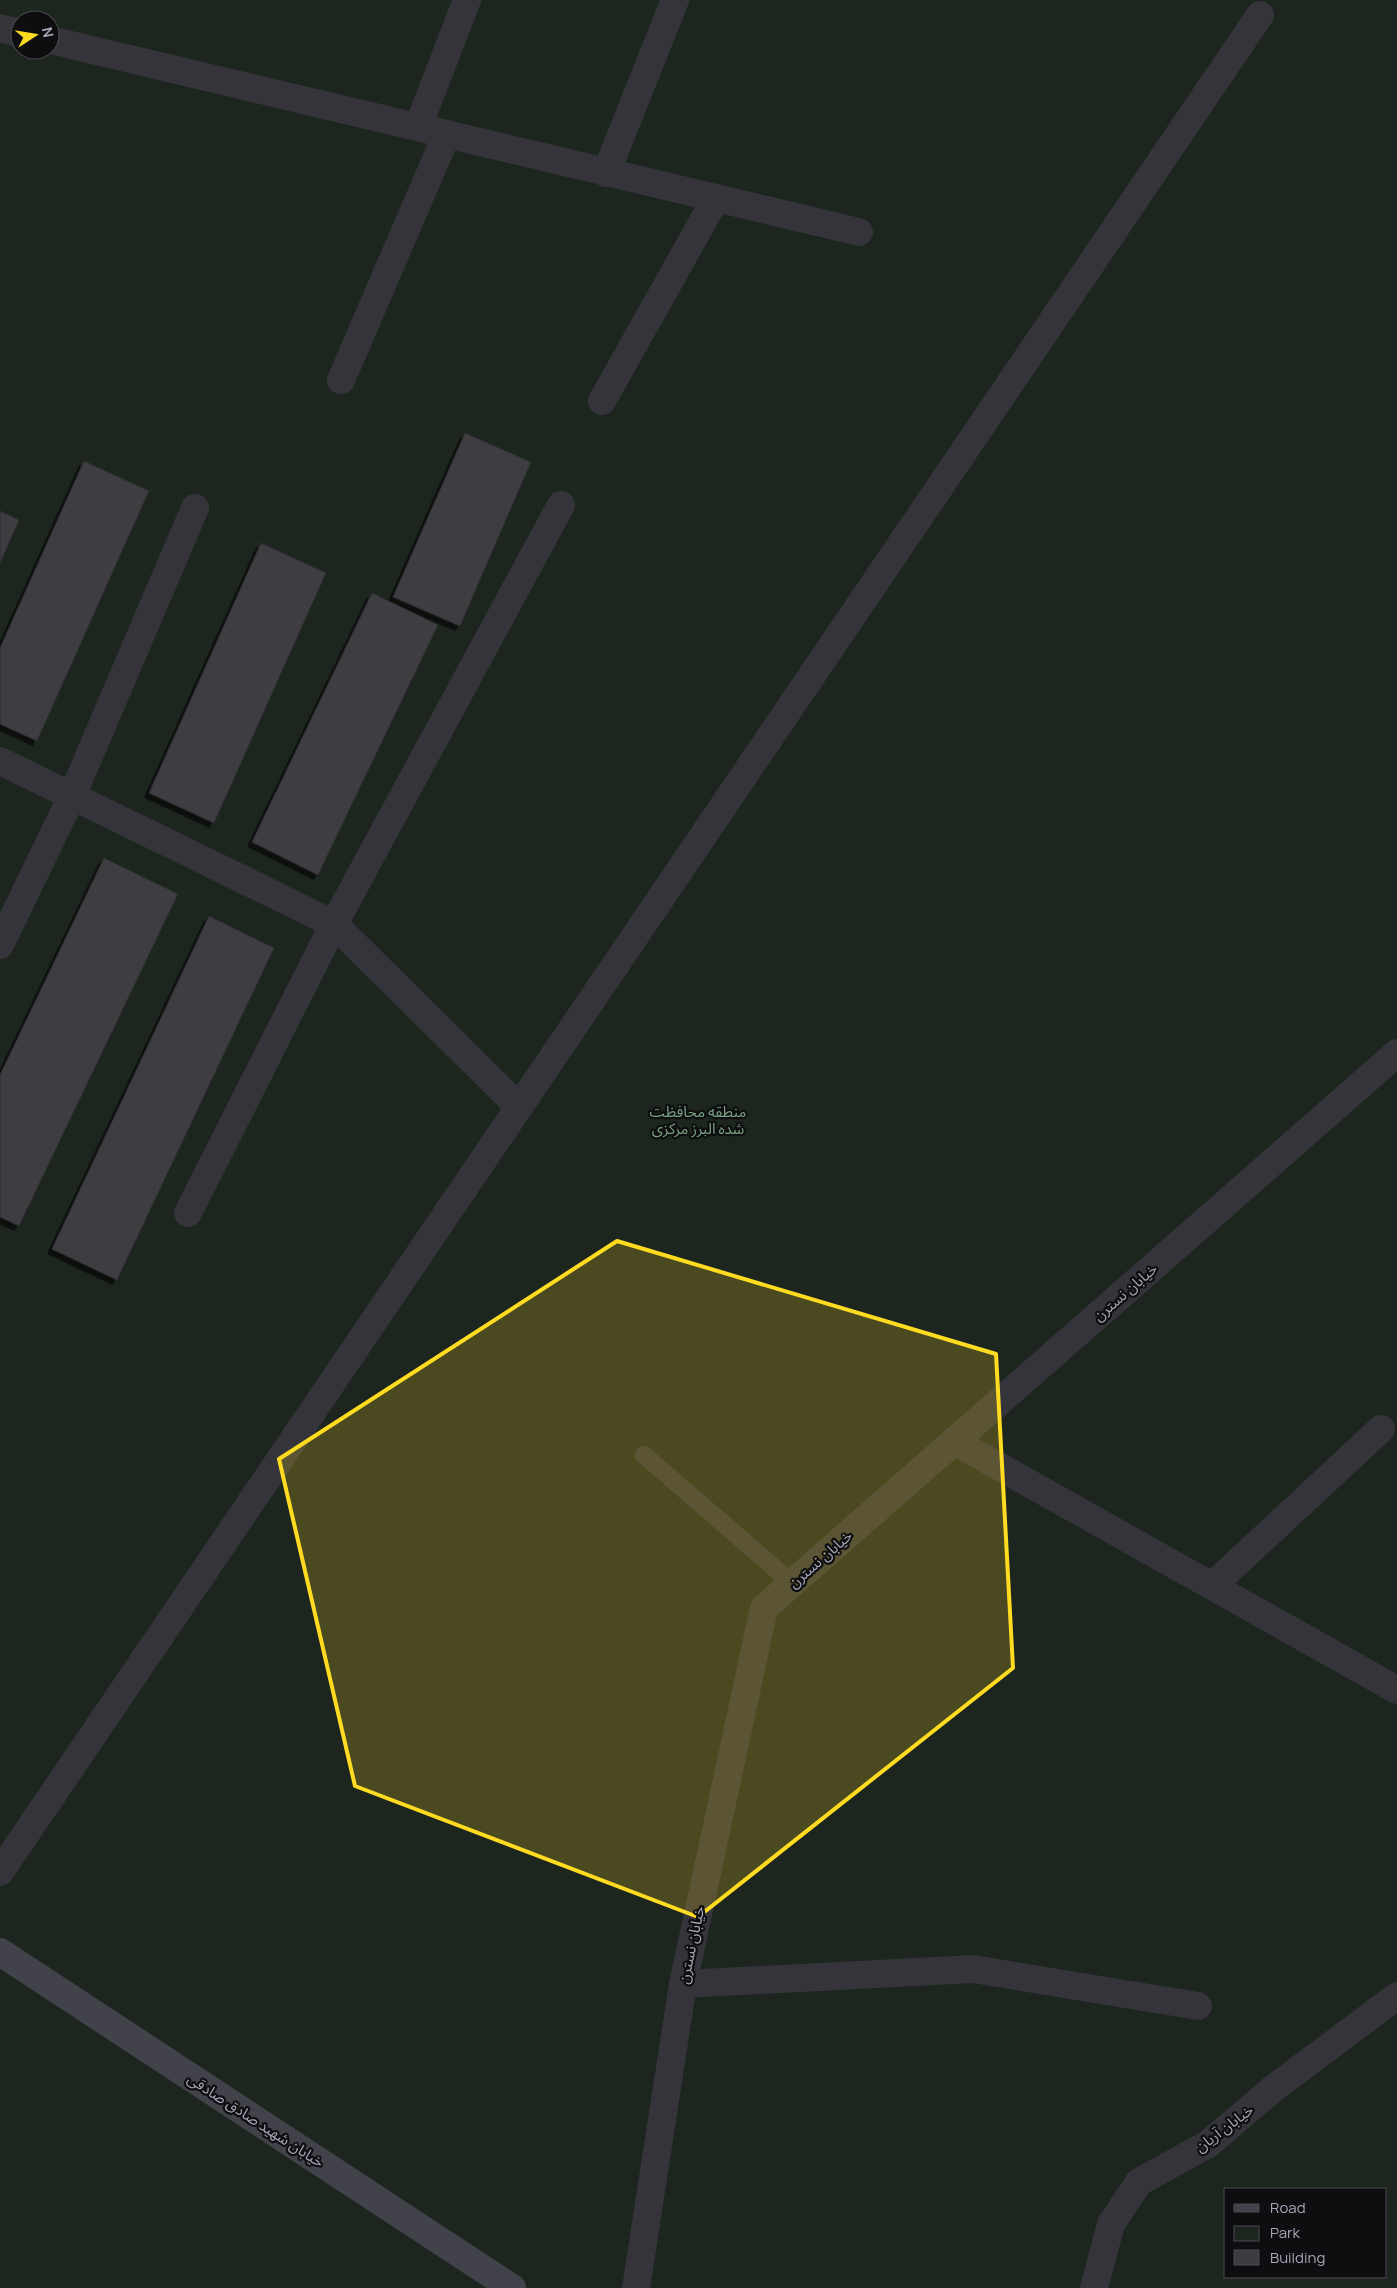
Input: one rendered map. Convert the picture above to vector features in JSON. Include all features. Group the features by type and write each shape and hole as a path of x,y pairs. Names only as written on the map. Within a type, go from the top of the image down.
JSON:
{"street":[{"path":"418,127 467,0"},
{"path":"606,173 675,0"},
{"path":"0,1872 1260,15"},
{"path":"60,42 859,232"},
{"path":"341,380 447,134"},
{"path":"602,401 716,198"},
{"path":"188,1213 334,924 561,505"},
{"path":"0,945 72,796 195,508"},
{"path":"0,761 334,924 520,1107"},
{"name":"خیابان نسترن","path":"636,2288 683,1984 764,1608 1397,1053"},
{"path":"1212,1586 1381,1429"},
{"path":"954,1441 1397,1690"},
{"name":"خیابان شهید صادق صادقی","path":"0,1952 512,2288"},
{"path":"683,1984 973,1969 1198,2006"},
{"name":"خیابان آریان","path":"1094,2288 1112,2224 1139,2182 1208,2144 1274,2088 1397,1996"}],"lane":[{"path":"644,1455 792,1583"}],"highlighted area":[{"path":"617,1241 996,1354 1013,1668 698,1917 355,1786 279,1459"}],"green space":[{"name":"منطقه محافظت شده البرز مرکزی","path":"0,0 1397,0 1397,2288 0,2288"}],"building":[{"path":"465,433 531,462 460,626 393,597"},
{"path":"84,461 149,491 37,741 0,724 0,648"},
{"path":"0,511 19,520 0,563"},
{"path":"261,543 326,573 214,823 149,793"},
{"path":"372,593 438,625 318,875 252,842"},
{"path":"104,858 178,894 19,1226 0,1217 0,1075"},
{"path":"209,916 274,948 117,1280 52,1249"}]}
